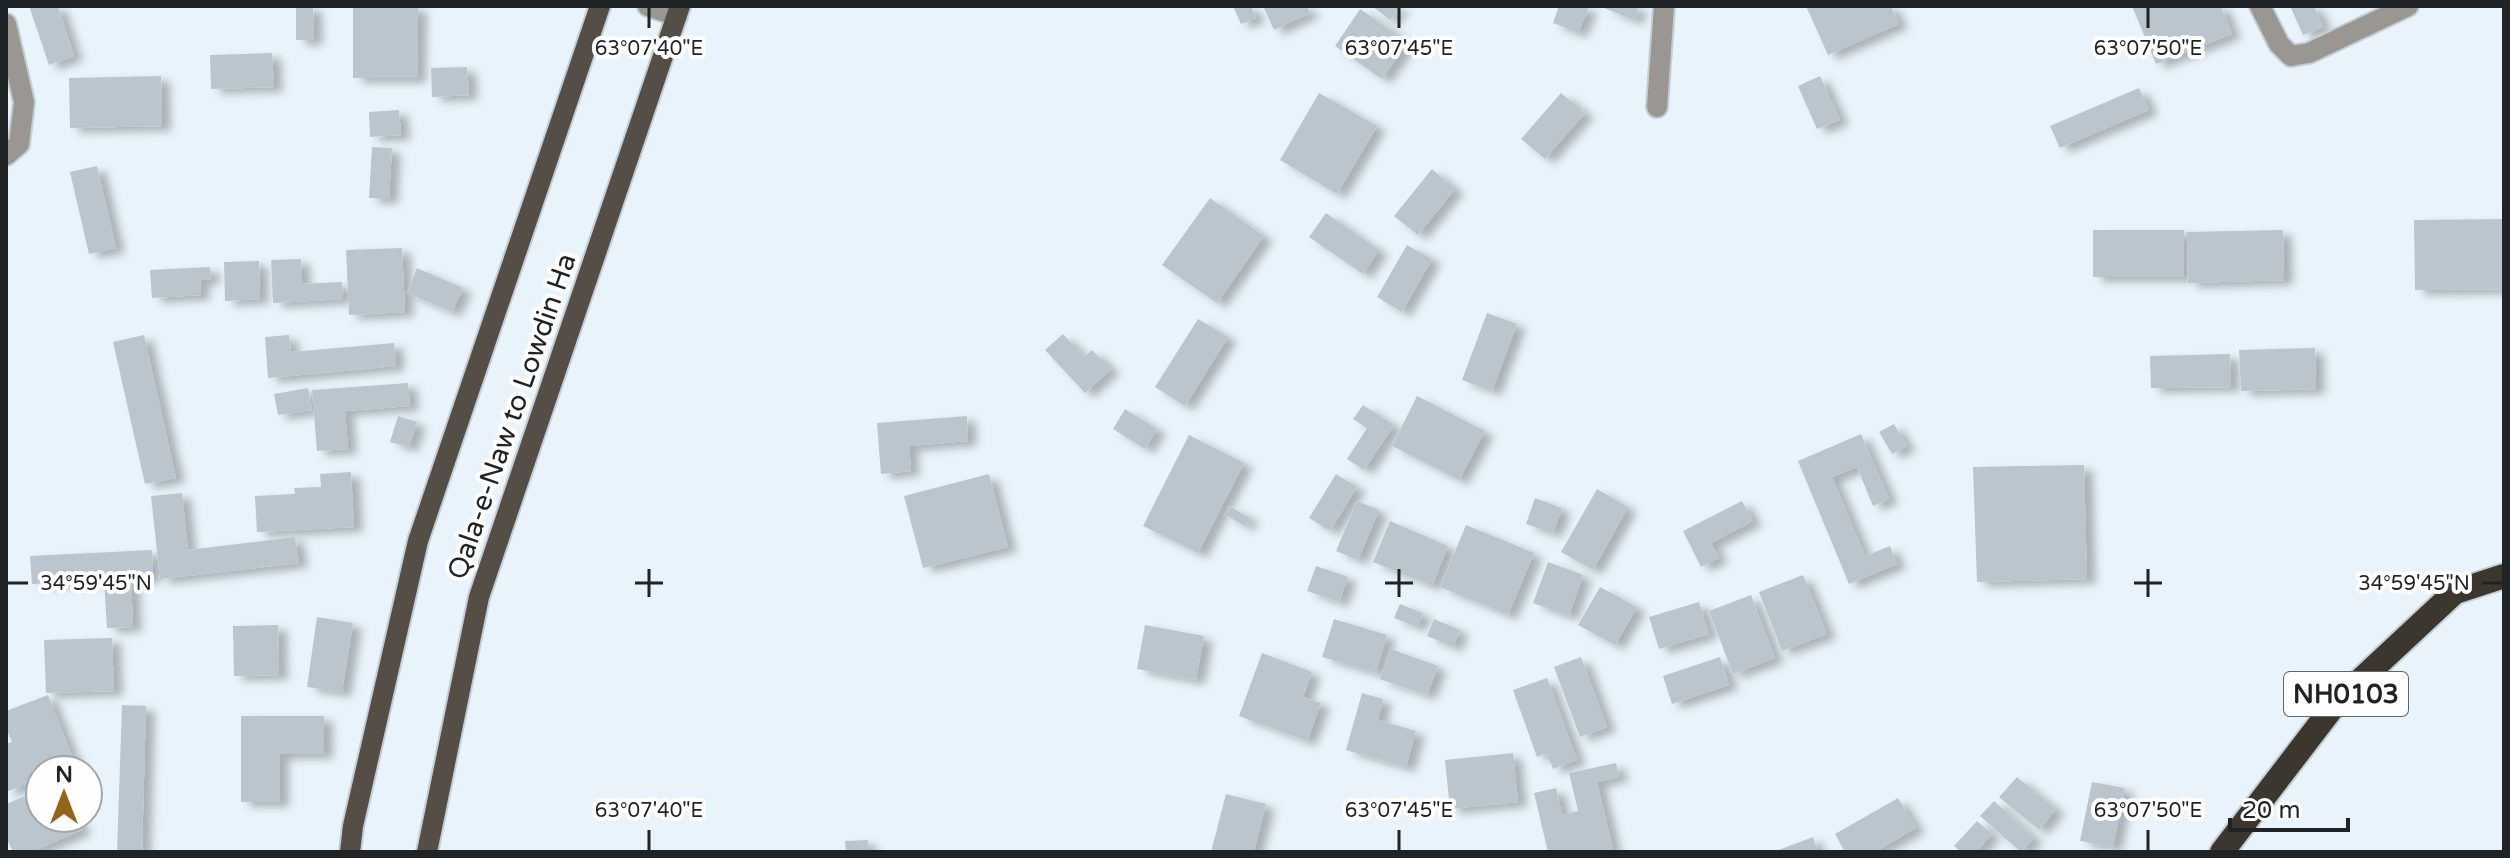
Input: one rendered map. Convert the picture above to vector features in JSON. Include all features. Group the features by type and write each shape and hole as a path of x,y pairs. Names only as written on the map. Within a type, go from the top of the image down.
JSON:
{"highway":[{"name":"NH0103","path":"2222,852 2336,703 2455,592 2504,576"}],"main road":[{"name":"Qala-e-Naw to Lowdin Ha","path":"350,852 353,826 418,541 600,6"},
{"name":"Qala-e-Naw to Lowdin Ha","path":"427,852 479,597 678,11"}],"street":[{"path":"648,6 678,11"},
{"path":"1657,107 1664,6"},
{"path":"2260,6 2279,44 2291,56 2309,53 2408,6"},
{"path":"6,24 24,102 19,144 6,155"}],"building":[{"path":"29,6 58,6 74,56 49,65"},
{"path":"296,6 313,6 314,40 296,40"},
{"path":"353,6 418,6 417,78 353,78"},
{"path":"1233,6 1251,6 1256,18 1241,24"},
{"path":"1263,6 1307,6 1310,13 1274,30"},
{"path":"1372,6 1401,6 1390,20"},
{"path":"1559,6 1589,6 1578,33 1553,23"},
{"path":"1599,6 1639,6 1634,20"},
{"path":"1806,6 1891,6 1899,24 1828,55"},
{"path":"2132,6 2221,6 2232,34 2156,64"},
{"path":"2290,6 2314,6 2323,27 2303,35"},
{"path":"1360,9 1408,42 1382,79 1335,46"},
{"path":"272,53 274,87 211,89 210,55"},
{"path":"467,67 469,95 432,97 431,68"},
{"path":"161,76 162,126 70,128 69,78"},
{"path":"1820,76 1840,120 1817,129 1798,86"},
{"path":"2139,88 2149,110 2060,148 2050,126"},
{"path":"1319,93 1377,126 1337,194 1280,160"},
{"path":"1561,93 1585,113 1545,159 1521,139"},
{"path":"399,110 401,135 370,137 369,112"},
{"path":"372,147 392,148 389,199 369,198"},
{"path":"97,166 116,248 89,254 70,172"},
{"path":"1432,169 1455,189 1418,235 1394,216"},
{"path":"1210,198 1264,236 1217,303 1162,265"},
{"path":"1326,213 1379,250 1363,274 1309,237"},
{"path":"2504,219 2504,289 2415,290 2414,220"},
{"path":"2093,230 2184,230 2184,277 2093,277"},
{"path":"2283,230 2284,280 2188,283 2187,232"},
{"path":"1407,245 1432,259 1402,312 1377,297"},
{"path":"402,248 405,312 349,315 346,250"},
{"path":"301,259 302,284 342,282 343,299 273,303 271,260"},
{"path":"259,261 260,299 225,301 224,262"},
{"path":"210,267 211,280 200,280 201,295 152,298 150,270"},
{"path":"417,268 463,288 452,312 407,293"},
{"path":"1487,313 1517,324 1492,391 1462,380"},
{"path":"1198,319 1228,337 1185,406 1155,387"},
{"path":"1063,334 1084,357 1092,350 1111,369 1085,393 1045,350"},
{"path":"144,335 176,478 145,484 113,342"},
{"path":"289,335 291,352 394,343 396,366 268,378 265,337"},
{"path":"2315,348 2316,389 2241,391 2239,350"},
{"path":"2230,354 2231,387 2151,388 2150,356"},
{"path":"408,383 410,406 345,411 348,449 317,451 312,390"},
{"path":"308,388 312,410 278,415 274,394"},
{"path":"1417,396 1485,431 1459,480 1392,446"},
{"path":"1363,405 1394,425 1364,470 1347,459 1367,428 1353,419"},
{"path":"1125,409 1157,429 1145,449 1113,429"},
{"path":"398,416 417,422 409,447 390,442"},
{"path":"967,416 968,441 909,446 911,471 881,474 877,423"},
{"path":"1894,424 1907,446 1892,454 1879,432"},
{"path":"1861,434 1889,499 1873,506 1857,467 1832,477 1865,556 1890,546 1897,564 1849,584 1798,461"},
{"path":"1189,435 1244,463 1198,553 1143,526"},
{"path":"2084,465 2087,579 1977,582 1973,467"},
{"path":"351,472 354,527 257,532 255,496 295,494 294,488 321,487 320,474"},
{"path":"989,474 1008,547 923,568 904,496"},
{"path":"1336,474 1357,487 1330,531 1309,518"},
{"path":"1597,489 1628,507 1593,570 1561,552"},
{"path":"182,493 188,550 295,537 299,563 160,579 151,496"},
{"path":"1535,498 1562,508 1553,533 1526,524"},
{"path":"1357,501 1379,510 1358,560 1336,551"},
{"path":"1742,501 1753,521 1711,543 1719,558 1701,567 1683,531"},
{"path":"1229,506 1250,518 1245,526 1225,515"},
{"path":"1390,521 1448,546 1432,586 1373,562"},
{"path":"1466,525 1534,553 1508,615 1440,587"},
{"path":"152,550 153,577 131,579 133,627 107,628 104,580 32,584 30,556"},
{"path":"1548,562 1583,575 1569,616 1533,603"},
{"path":"1316,566 1348,577 1339,602 1307,591"},
{"path":"1803,575 1827,634 1782,651 1759,592"},
{"path":"1600,587 1637,607 1615,645 1578,625"},
{"path":"1751,595 1775,658 1733,674 1709,611"},
{"path":"1699,602 1709,634 1659,649 1649,617"},
{"path":"1400,604 1423,613 1417,627 1394,618"},
{"path":"317,617 353,623 342,692 307,687"},
{"path":"1334,619 1387,635 1376,673 1322,657"},
{"path":"1434,619 1460,630 1453,647 1427,636"},
{"path":"278,625 279,675 234,676 233,626"},
{"path":"1145,625 1204,636 1196,680 1137,669"},
{"path":"112,638 114,691 46,693 44,640"},
{"path":"1391,649 1438,666 1427,695 1380,679"},
{"path":"1262,653 1312,672 1303,697 1321,703 1307,741 1239,716"},
{"path":"1581,657 1607,727 1580,737 1554,667"},
{"path":"1720,657 1729,685 1672,704 1663,676"},
{"path":"1547,678 1577,760 1553,769 1547,753 1537,757 1513,690"},
{"path":"1362,693 1383,699 1378,720 1416,731 1406,767 1346,750"},
{"path":"48,695 71,754 24,754 24,785 6,792 6,744 12,742 6,728 6,711"},
{"path":"122,705 146,706 142,852 117,852"},
{"path":"241,716 324,716 324,754 280,754 280,802 241,802"},
{"path":"1513,753 1518,802 1450,809 1445,760"},
{"path":"1616,763 1619,777 1597,782 1613,849 1548,852 1534,793 1556,788 1562,815 1578,811 1569,773"},
{"path":"2017,777 2056,809 2039,830 1999,797"},
{"path":"2092,782 2125,788 2113,847 2080,841"},
{"path":"1226,794 1266,804 1254,852 1211,852"},
{"path":"24,797 24,834 73,834 31,852 13,852 6,837 6,804"},
{"path":"1898,798 1916,828 1875,852 1845,852 1835,834"},
{"path":"1994,801 2034,838 2021,852 1980,816"},
{"path":"1977,821 1992,834 1976,852 1961,852 1954,846"},
{"path":"1813,837 1818,852 1773,852"},
{"path":"868,840 868,852 846,852 845,841"}]}
